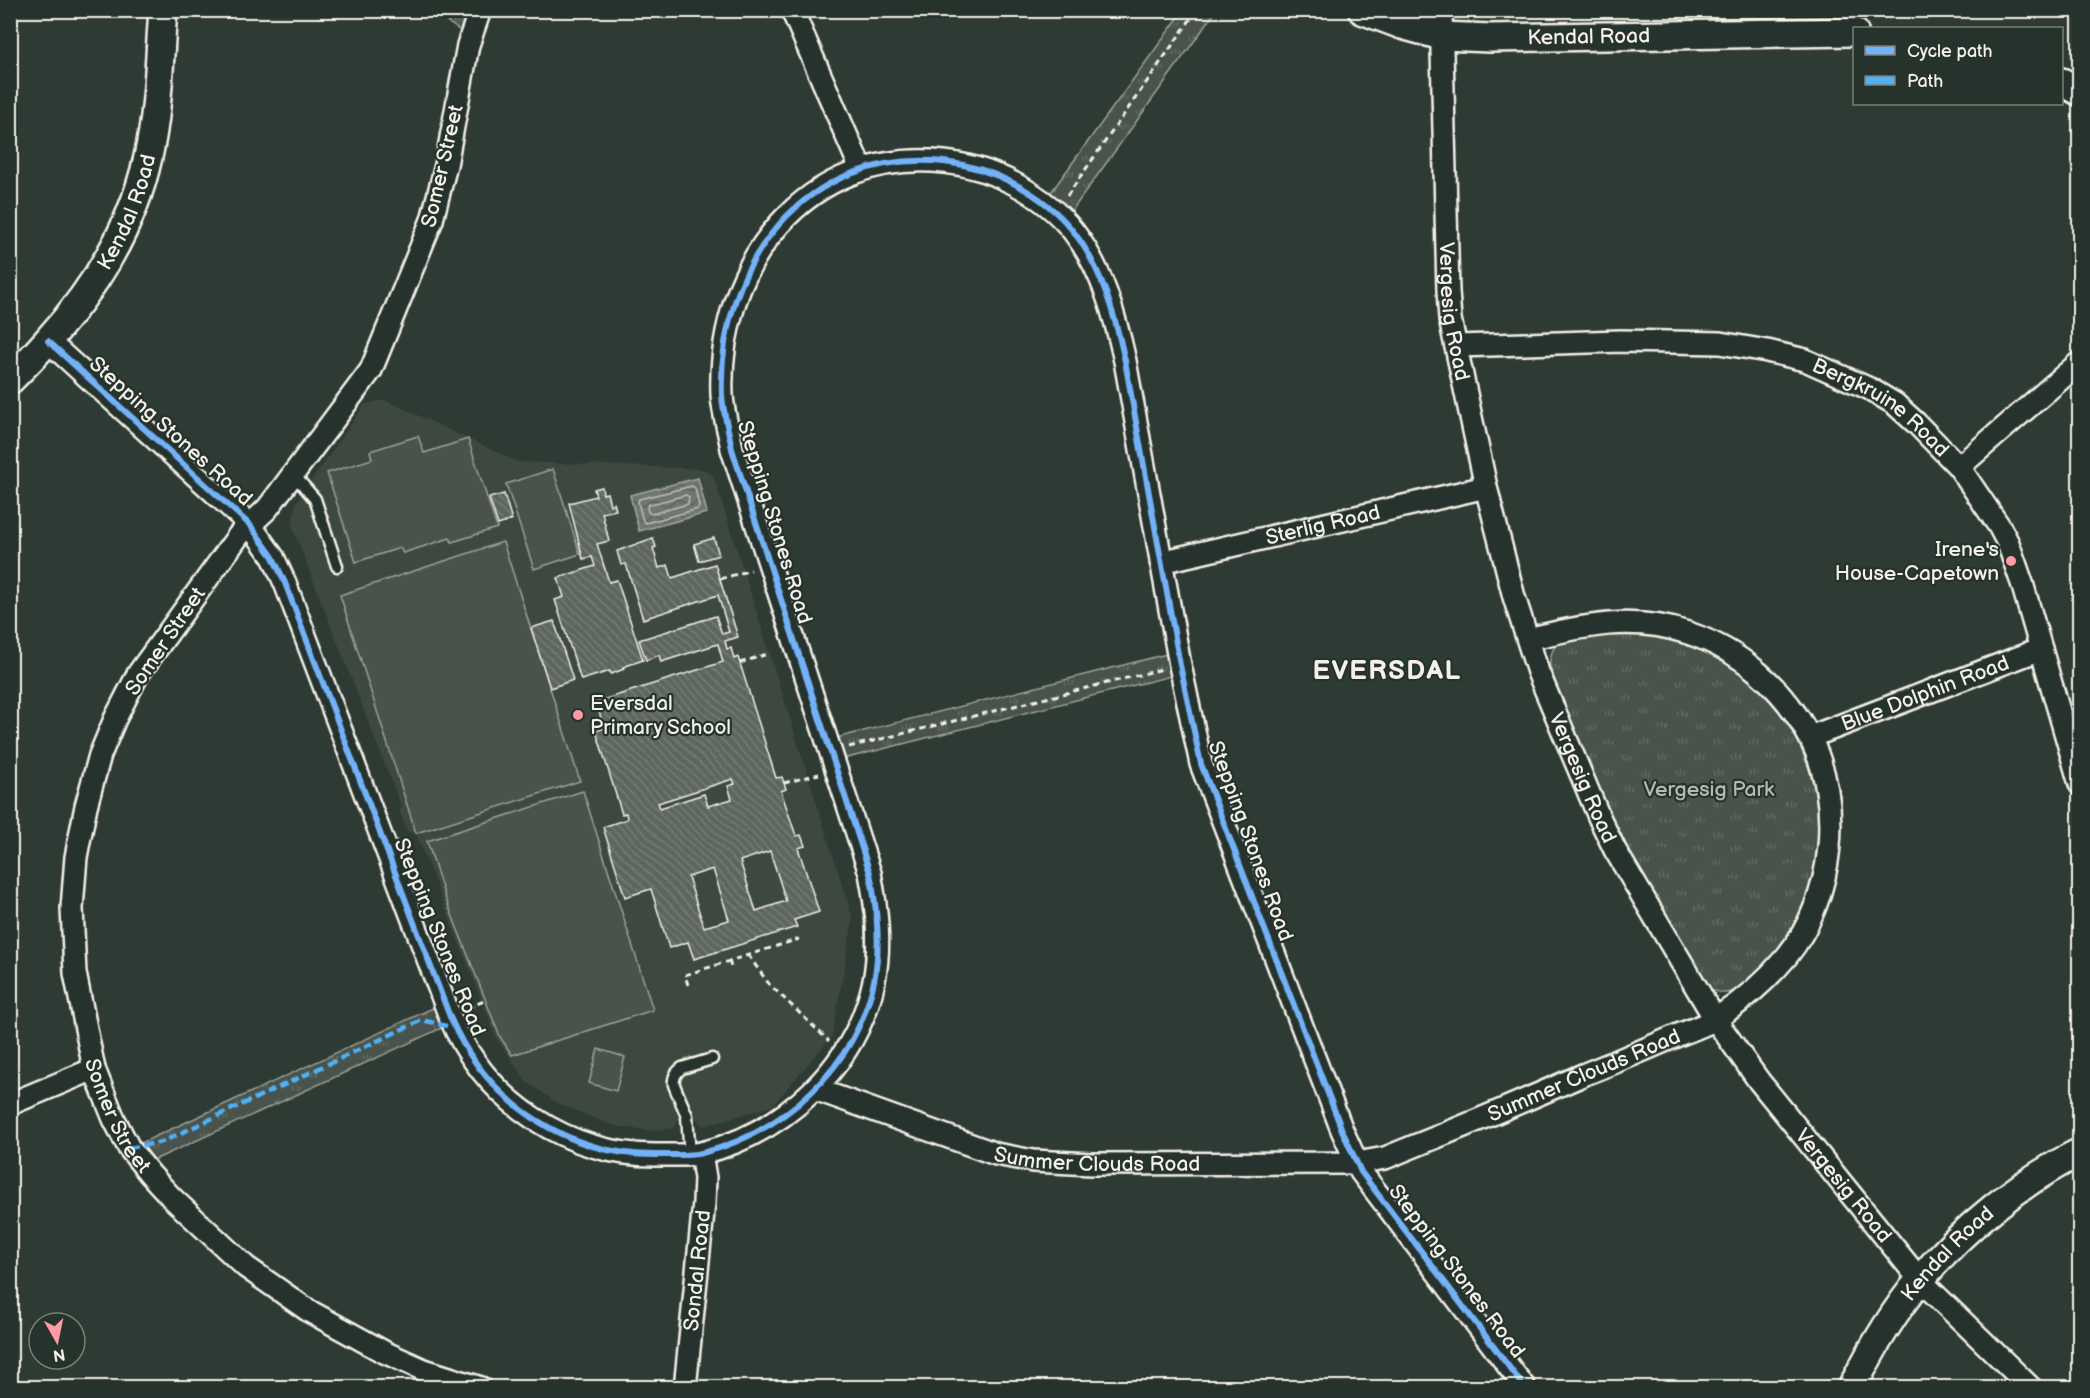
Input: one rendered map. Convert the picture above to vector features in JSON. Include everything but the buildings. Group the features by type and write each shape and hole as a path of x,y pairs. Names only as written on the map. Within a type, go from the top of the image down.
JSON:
{"street":[{"name":"Kendal Road","path":"10,381 48,341 90,287 122,232 140,189 149,155 163,10"},
{"name":"Somer Street","path":"480,10 468,45 442,183 432,220 371,370 267,509 239,535 138,674 100,755 86,806 76,857 72,908 75,973 94,1069 114,1119 129,1148 172,1198 246,1267 309,1311 384,1352 424,1370 481,1388"},
{"path":"792,10 861,169"},
{"name":"Kendal Road","path":"1362,10 1402,25 1442,23 1490,38 1853,32"},
{"name":"Vergesig Road","path":"1442,23 1448,291 1456,346 1486,487 1514,597 1551,703 1599,817 1615,850 1715,1019 1759,1081 1920,1280 2031,1388"},
{"path":"2063,83 2079,92"},
{"name":"Stepping Stones Road","path":"48,341 250,525 273,557 285,583 450,1017 465,1047 478,1066 516,1106 563,1136 603,1150 624,1154 646,1156 696,1154 743,1138 779,1119 815,1089 843,1053 863,1014 874,982 878,929 870,873 732,448 722,397 723,363 730,317 741,282 760,248 784,217 818,192 861,169 889,163 924,160 960,164 994,174 1024,189 1056,212 1073,231 1089,255 1115,319 1125,361 1180,665 1201,764 1342,1130 1361,1172 1525,1388"},
{"name":"Bergkruine Road","path":"1456,346 1621,341 1720,343 1806,360 1870,388 1895,404 1959,467 2008,543 2079,784"},
{"path":"1959,467 2079,362"},
{"name":"Sterlig Road","path":"1161,562 1486,487"},
{"name":"Summer Clouds Road","path":"815,1089 996,1154 1033,1161 1082,1164 1356,1163 1385,1158 1715,1019 1764,981 1788,955 1806,928 1817,903 1828,856 1830,818 1823,778 1810,737 1773,686 1750,665 1721,646 1687,633 1652,625 1621,622 1587,626 1528,639"},
{"name":"Blue Dolphin Road","path":"1810,737 2041,649"},
{"path":"10,1104 94,1069"},
{"name":"Kendal Road","path":"1852,1388 1888,1324 1920,1280 1954,1244 2029,1182 2079,1152"},
{"name":"Sondal Road","path":"685,1388 704,1203 705,1178 696,1154"}],"lane":[{"path":"294,475 315,499 337,566"},
{"path":"696,1154 687,1116 673,1080 682,1068 712,1059"}],"path":[{"path":"1056,212 1197,10"},
{"path":"720,579 770,564"},
{"path":"740,663 770,653"},
{"path":"843,748 1180,665"},
{"path":"784,783 826,773"},
{"path":"688,985 685,975 800,939"},
{"path":"748,955 769,984 843,1053"},
{"path":"729,961 732,970"},
{"path":"472,1007 486,1000"}],"shaded area":[{"name":"Eversdal Primary School","path":"385,400 518,462 704,469 714,477 853,919 832,1036 772,1106 703,1126 693,1115 680,1117 674,1128 647,1131 611,1125 557,1103 527,1082 497,1039 416,834 407,831 399,810 402,808 292,526 296,503 365,404"}],"green space":[{"path":"432,11 469,11 462,32"},
{"path":"1183,11 1216,11 1068,216 1049,195"},
{"path":"418,436 424,453 468,439 497,528 452,542 450,538 403,553 400,548 356,562 327,473 372,459 370,451"},
{"path":"553,469 580,554 534,569 506,484"},
{"path":"503,542 580,781 416,833 340,595"},
{"name":"Vergesig Park","path":"1626,632 1686,643 1706,651 1735,668 1761,690 1782,716 1799,744 1811,775 1818,808 1819,841 1814,875 1805,903 1784,944 1766,966 1736,990 1730,992 1717,992 1704,983 1617,833 1550,668 1552,652 1564,640"},
{"path":"1167,654 1171,676 843,759 836,738"},
{"path":"583,791 653,1010 512,1055 500,1037 445,897 427,841"},
{"path":"435,1007 444,1027 154,1160 141,1143"},
{"path":"598,1049 625,1057 616,1091 589,1083"}],"water":[{"path":"698,478 707,513 639,531 630,495"}],"marked path":[{"path":"129,1148 162,1142 422,1020 455,1028"}],"cycle path":[{"path":"48,341 250,525 273,557 285,583 450,1017 466,1047 485,1075 508,1099 534,1119 563,1135 594,1146 627,1153 697,1154 732,1143 788,1112 834,1067 851,1041 865,1012 874,981 878,940 870,873 732,449 722,395 724,347 735,301 754,260 779,224 812,195 850,174 895,163 944,162 998,176 1032,194 1061,217 1083,245 1100,277 1112,310 1125,361 1180,665 1201,764 1342,1130 1361,1172 1525,1388"}],"place":[{"name":"Irene's House-Capetown","path":"2011,561"},
{"name":"Eversdal Primary School","path":"578,715"}],"district":[{"name":"EVERSDAL","path":"1387,670"}]}
